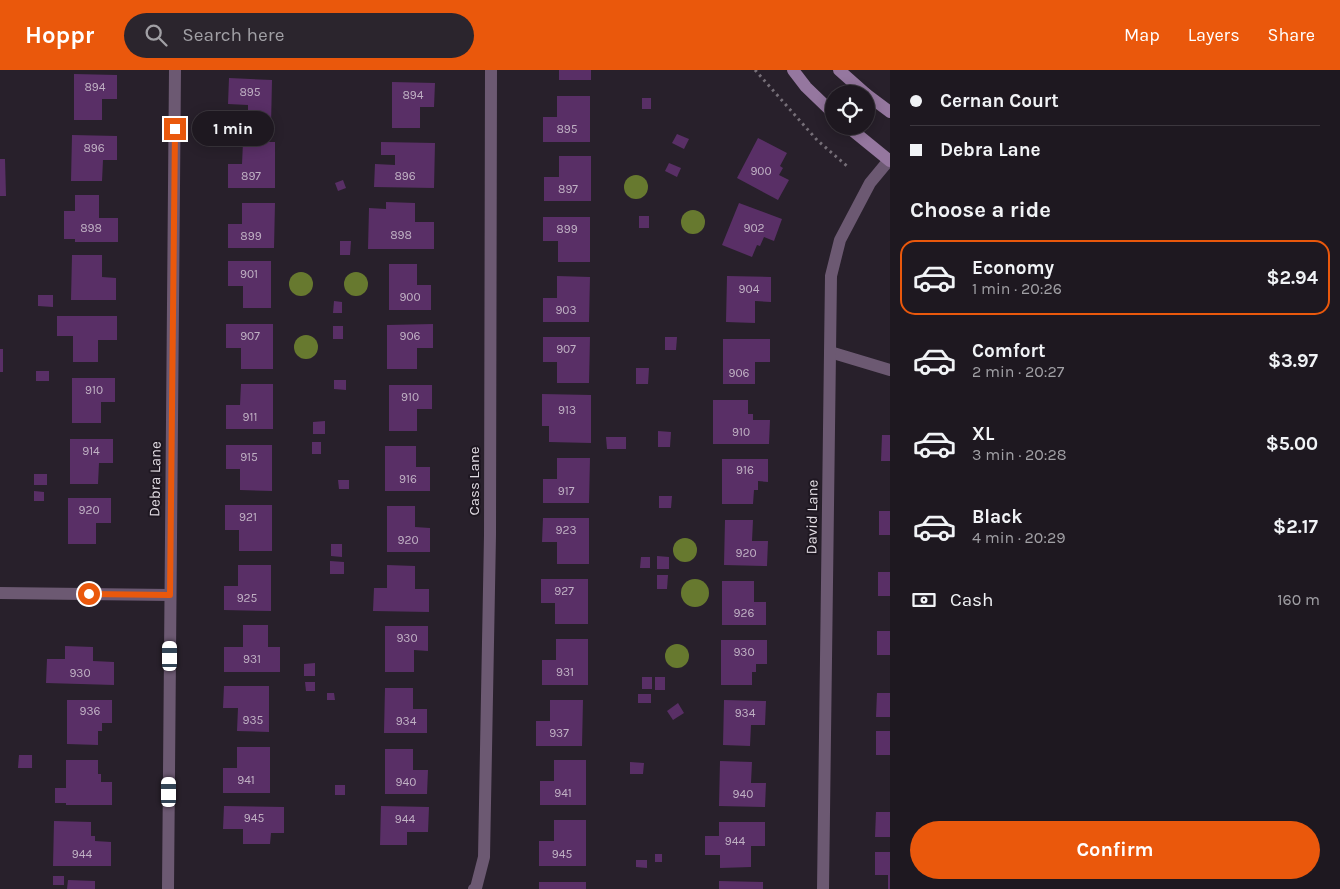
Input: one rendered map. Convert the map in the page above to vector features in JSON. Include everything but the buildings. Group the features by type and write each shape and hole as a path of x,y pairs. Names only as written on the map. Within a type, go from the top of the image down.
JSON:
{"street":[{"name":"Debra Lane","path":"168,889 175,70"},
{"name":"Cass Lane","path":"474,889 476,888 484,857 490,526 491,70"},
{"path":"793,70 806,87 825,105"},
{"path":"839,70 856,85"},
{"path":"875,101 890,112"},
{"path":"858,135 890,161"},
{"name":"David Lane","path":"823,889 831,276 840,240 870,183 890,161"},
{"path":"830,352 890,370"},
{"path":"0,593 170,595"}],"path":[{"path":"755,70 817,140 846,166"}],"shaded area":[{"path":"636,175 645,178 648,187 645,196 636,199 627,196 624,187 627,178"},
{"path":"693,210 702,213 705,222 702,231 693,234 684,231 681,222 684,213"},
{"path":"301,272 306,273 312,279 312,289 306,295 301,296 296,295 290,289 289,284 290,279 296,273"},
{"path":"356,272 365,275 368,284 365,293 356,296 347,293 344,284 347,275"},
{"path":"306,335 315,338 318,347 315,356 306,359 297,356 294,347 297,338"},
{"path":"685,538 690,539 696,545 696,555 690,561 685,562 680,561 674,555 673,550 674,545 680,539"},
{"path":"695,579 705,583 709,593 705,603 695,607 685,603 681,593 685,583"},
{"path":"677,644 682,645 688,651 688,661 682,667 677,668 672,667 666,661 665,656 666,651 672,645"}],"route":[{"path":"89,594 170,595 175,129"}]}
